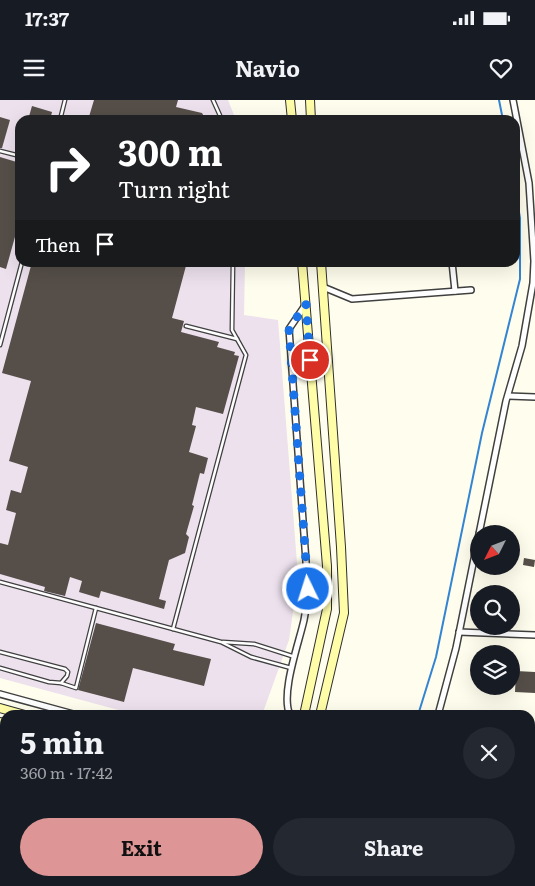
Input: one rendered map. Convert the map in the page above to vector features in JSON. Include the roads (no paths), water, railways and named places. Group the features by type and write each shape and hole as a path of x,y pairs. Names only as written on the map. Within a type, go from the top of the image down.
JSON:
{"main road":[{"path":"290,100 292,115"},
{"path":"310,100 311,115"},
{"path":"302,267 327,566 327,609 305,710"},
{"path":"321,267 344,613 321,710"}],"street":[{"path":"513,100 516,115"},
{"path":"481,525 508,396 522,346 534,276 529,183 520,136"},
{"path":"453,267 455,291"},
{"path":"323,287 352,299 471,290"},
{"path":"288,710 287,691 305,617 308,589 289,329 306,304"},
{"path":"508,396 535,397"},
{"path":"439,710 459,632 471,575"},
{"path":"459,632 535,634"},
{"path":"0,694 59,710"}],"lane":[{"path":"61,115 65,100"},
{"path":"213,100 220,115"},
{"path":"0,151 15,155"},
{"path":"0,345 21,267"},
{"path":"173,629 246,355 232,330 233,267"},
{"path":"186,326 237,339"},
{"path":"0,582 221,642 251,657 292,668"},
{"path":"0,668 76,688 96,608"},
{"path":"221,642 254,644 295,657"},
{"path":"0,652 65,670 68,672 67,676 61,683"}],"waterway":[{"path":"499,100 502,115"},
{"path":"520,218 520,267"},
{"path":"420,710 436,657 482,433 520,279 520,267"}]}
